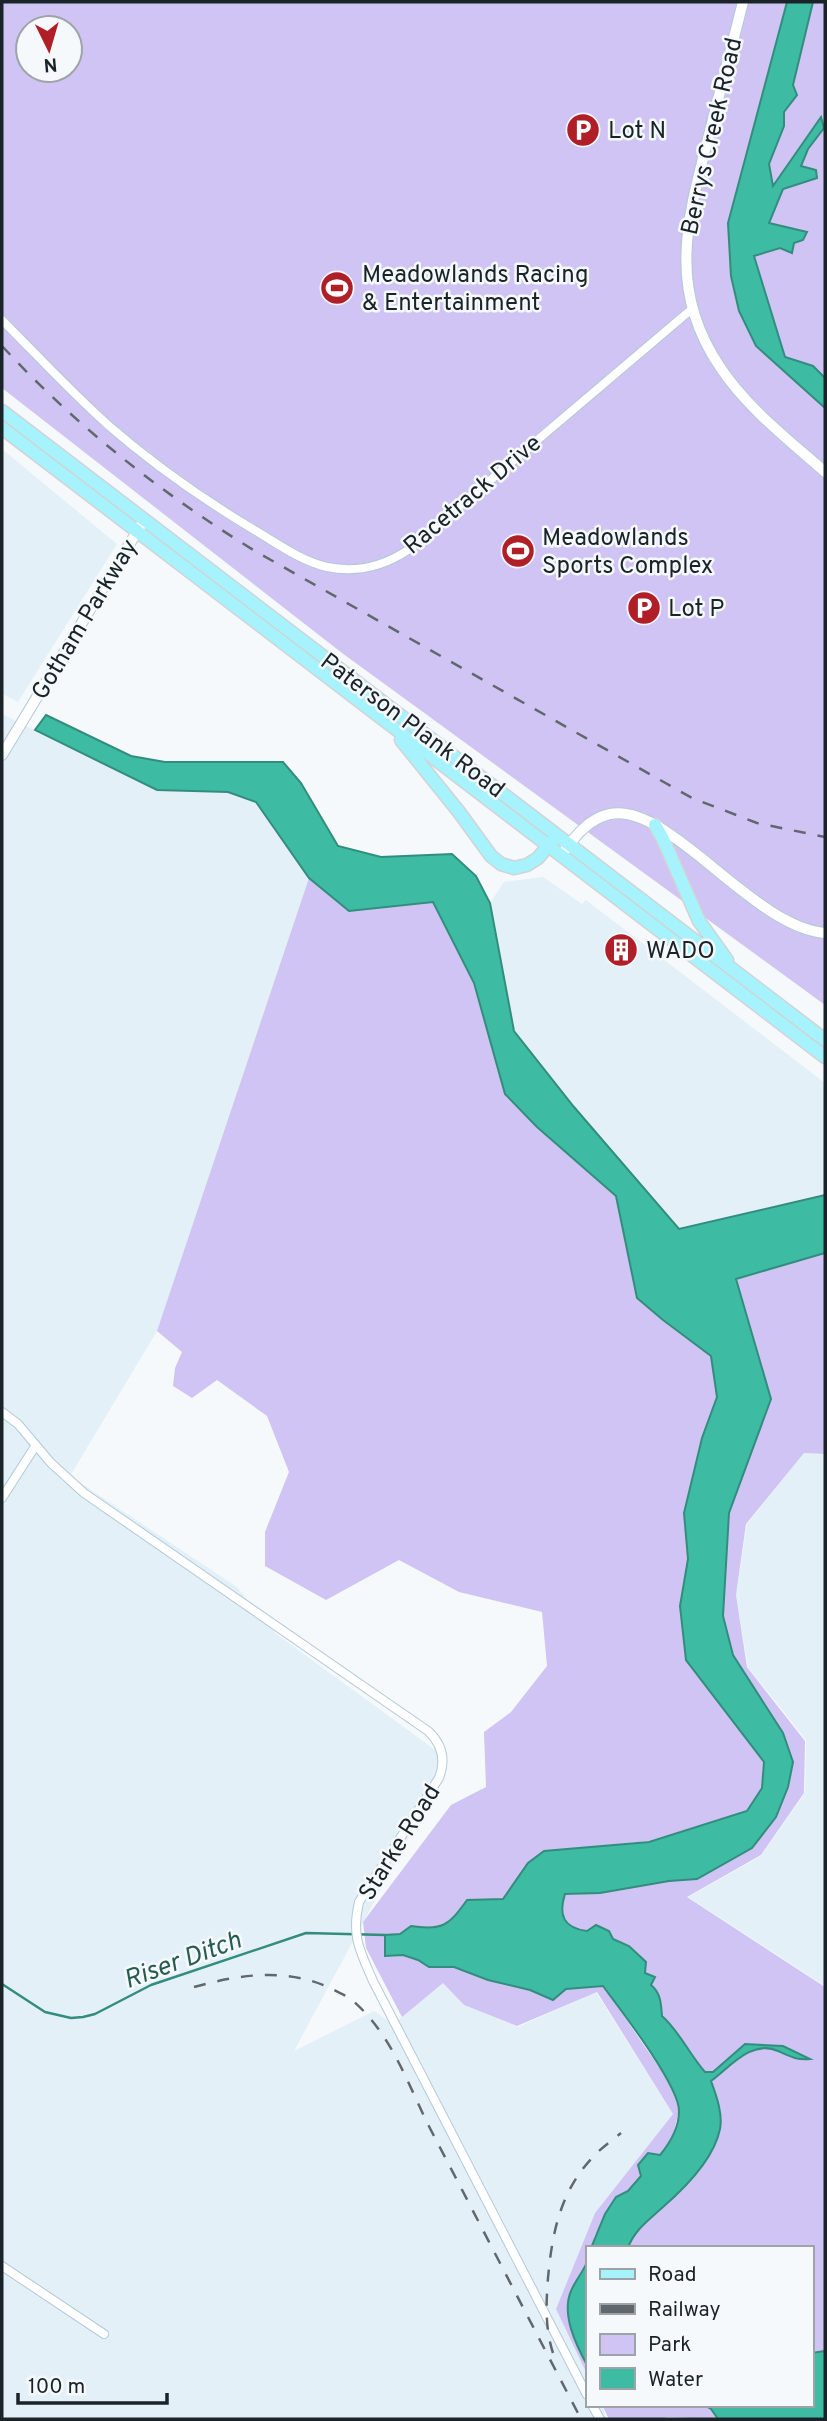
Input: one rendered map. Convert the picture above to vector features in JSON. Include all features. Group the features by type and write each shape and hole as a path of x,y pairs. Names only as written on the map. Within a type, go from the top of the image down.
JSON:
{"main road":[{"name":"Paterson Plank Road","path":"2,411 825,1040"},
{"name":"Paterson Plank Road","path":"2,428 825,1057"},
{"path":"388,723 496,861 507,867 521,867 532,862 557,835"},
{"path":"655,825 699,921 737,972"}],"street":[{"name":"Berrys Creek Road","path":"743,2 688,221 686,260 693,308 707,345 736,389 825,472"},
{"name":"Racetrack Drive","path":"2,320 106,422 172,476 236,519 304,559 336,568 359,569 387,562 408,550 693,308"},
{"name":"Gotham Parkway","path":"2,755 144,520"},
{"path":"560,856 590,823 610,814 632,815 655,825 775,916 796,926 825,933"},
{"name":"Starke Road","path":"2,1412 18,1424 64,1476 84,1493 428,1731 438,1742 443,1760 439,1779 359,1902 355,1930 357,1944 373,1981 586,2393"},
{"path":"2,1498 36,1445"},
{"path":"2,2266 104,2334"}],"shaded area":[{"path":"2,449 117,544 18,702 2,694"},
{"path":"2,714 156,790 228,792 256,802 309,878 194,1229 157,1331 70,1476 237,1587 275,1633 438,1752 439,1781 294,2051 374,2011 393,2024 443,1982 464,2005 518,2027 596,1992 673,2114 595,2213 556,2309 586,2372 586,2407 603,2407 606,2419 2,2419"},
{"path":"543,877 582,904 586,900 825,1083 825,1195 679,1229 574,1107 514,1031 490,903 504,882"},
{"path":"804,1453 825,1454 825,1986 688,1897 761,1856 805,1793 806,1740 748,1667 736,1595 747,1524"}],"green space":[{"name":"Meadowlands Sports Complex","path":"2,2 825,2 825,1005 342,653 2,388"},
{"path":"309,878 349,911 433,902 473,983 505,1094 537,1128 616,1197 637,1298 711,1356 717,1397 702,1438 684,1513 688,1559 680,1606 686,1660 764,1762 762,1788 747,1811 649,1841 544,1851 528,1863 503,1899 452,1921 428,1928 411,1926 400,1934 386,1956 403,1955 430,1967 454,1967 488,1980 530,1990 553,2000 566,1989 603,1986 670,2083 679,2110 672,2140 628,2191 595,2235 592,2246 586,2246 585,2266 570,2293 573,2332 586,2363 586,2372 556,2309 595,2213 673,2114 597,1992 517,2026 464,2005 443,1983 402,2017 366,1948 363,1922 451,1805 486,1787 484,1732 511,1712 547,1666 542,1612 459,1592 399,1560 326,1600 265,1566 265,1532 289,1472 267,1416 217,1380 192,1398 173,1386 175,1368 182,1352 157,1331"},
{"path":"825,1253 825,1454 804,1453 746,1524 736,1595 747,1667 805,1741 804,1793 761,1855 687,1897 825,1987 825,2351 813,2353 813,2246 629,2246 638,2230 689,2181 711,2151 720,2129 721,2117 710,2081 742,2056 759,2049 768,2048 797,2059 809,2058 783,2046 745,2044 713,2072 705,2072 662,2016 659,1995 651,1984 655,1977 645,1973 646,1962 629,1945 613,1939 609,1930 596,1925 587,1931 573,1927 566,1920 563,1909 565,1895 600,1893 697,1879 751,1848 776,1817 788,1787 782,1733 733,1655 723,1616 729,1513 771,1399 736,1279"},
{"path":"603,2407 708,2407 718,2419 669,2417 609,2419"}],"water":[{"path":"787,2 813,2 793,85 797,95 784,112 784,126 769,164 773,186 821,117 824,128 808,149 801,166 816,170 817,178 783,189 769,223 807,232 803,240 794,243 792,253 780,248 754,256 785,357 813,366 825,378 825,408 756,346 739,311 731,276 728,223"},
{"path":"46,715 131,756 165,762 283,762 301,783 338,846 381,857 452,854 476,876 490,903 514,1031 574,1107 679,1229 825,1195 825,1253 736,1279 771,1399 729,1513 723,1616 733,1655 783,1733 793,1762 788,1787 776,1817 752,1848 697,1879 600,1893 565,1894 562,1909 568,1924 587,1931 596,1925 609,1931 613,1939 629,1946 646,1962 645,1973 655,1977 651,1985 659,1995 662,2016 705,2072 713,2072 745,2044 783,2046 810,2059 794,2058 768,2048 759,2049 742,2056 711,2081 721,2117 720,2129 712,2151 690,2181 638,2230 629,2246 592,2246 605,2214 616,2197 628,2191 641,2176 638,2165 648,2153 660,2155 667,2145 676,2129 679,2111 670,2084 635,2029 603,1986 566,1989 553,2000 530,1990 488,1980 454,1967 429,1967 403,1955 385,1956 385,1935 400,1934 411,1926 438,1927 450,1921 467,1900 503,1899 528,1863 544,1851 649,1842 747,1811 762,1788 764,1762 686,1660 680,1606 688,1559 684,1513 702,1438 717,1397 711,1356 637,1298 616,1196 537,1127 505,1094 474,983 433,902 349,911 309,878 256,802 228,792 157,790 35,730"},
{"path":"586,2264 586,2363 574,2339 569,2319 568,2300"},
{"path":"825,2351 825,2419 718,2419 708,2407 813,2407 813,2353"}],"waterway":[{"name":"Riser Ditch","path":"2,1984 45,2012 71,2018 83,2017 95,2014 151,1985 306,1933 385,1935"}],"railway":[{"path":"2,346 60,404 121,457 187,506 255,551 692,798 757,823 825,837"},
{"path":"194,1987 247,1976 300,1978 346,1996 367,2014 390,2046 581,2419"},
{"path":"553,2353 547,2325 547,2297 555,2230 565,2199 581,2171 598,2151 621,2133"}],"place":[{"name":"Lot N","path":"583,130"},
{"name":"Meadowlands Racing & Entertainment","path":"337,288"},
{"name":"Meadowlands Sports Complex","path":"518,551"},
{"name":"Lot P","path":"644,608"},
{"name":"WADO","path":"621,950"}]}
